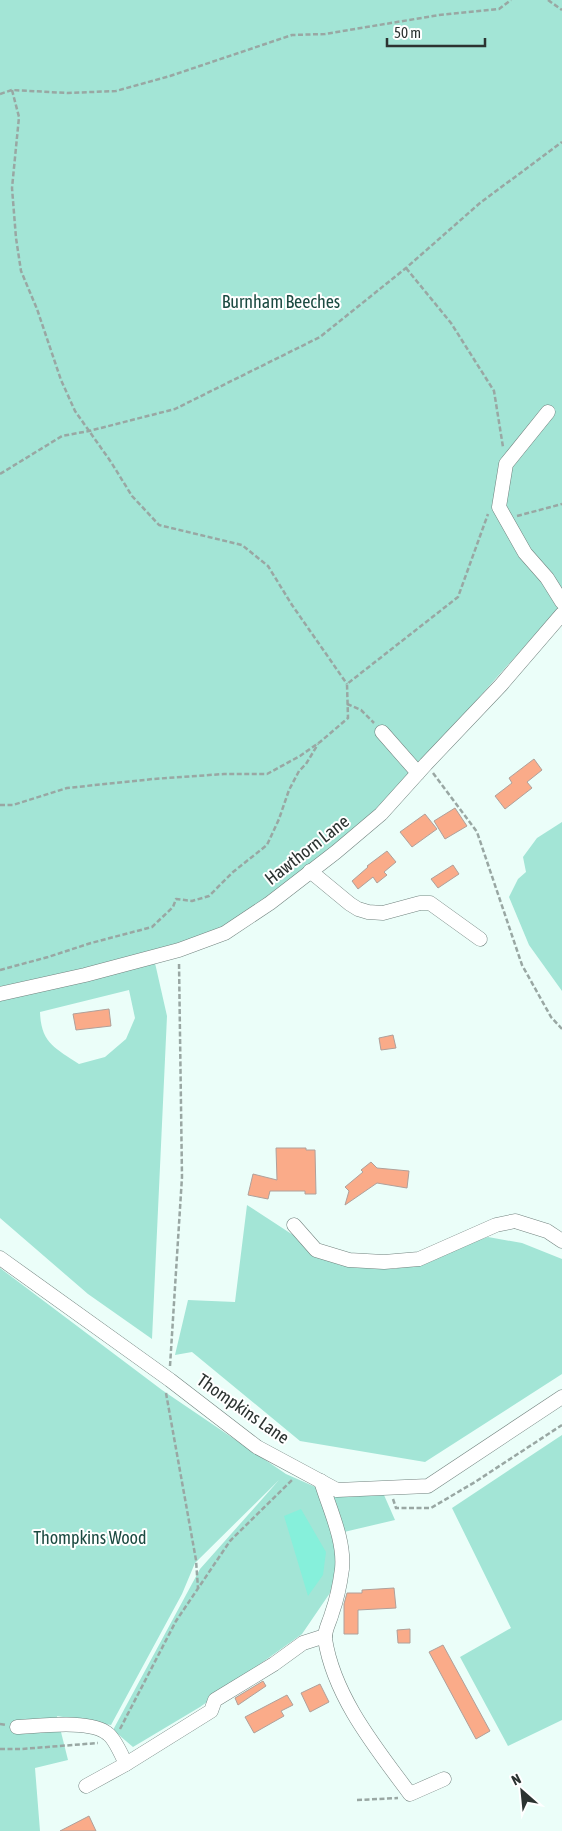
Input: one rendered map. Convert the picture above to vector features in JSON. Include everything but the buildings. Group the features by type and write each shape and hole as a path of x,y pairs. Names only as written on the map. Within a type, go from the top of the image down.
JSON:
{"street":[{"path":"548,412 506,464 499,507 525,553 546,578 562,602"},
{"name":"Hawthorn Lane","path":"0,994 85,975 179,950 225,933 270,903 381,814 501,685 562,614"},
{"path":"382,732 422,769"},
{"path":"310,871 358,909 383,914 420,903 430,903 480,939"},
{"path":"294,1225 316,1250 348,1260 384,1262 419,1259 496,1225 515,1221 547,1231 562,1241"},
{"name":"Thompkins Lane","path":"0,1258 170,1380 257,1447 337,1490 428,1486 562,1397"},
{"path":"321,1481 342,1547 342,1567 338,1593 325,1636 340,1686 353,1712 374,1745 412,1798 444,1778"},
{"path":"86,1786 126,1764 211,1711 215,1700 274,1664 303,1643 325,1636"},
{"path":"17,1727 61,1724 91,1726 108,1734 126,1764"}],"path":[{"path":"0,94 12,90 68,93 116,91 170,76 292,35 325,34 439,15 498,8 511,0"},
{"path":"548,0 562,10"},
{"path":"0,805 13,805 67,788 171,778 267,774 300,756 348,718 347,684 292,605 268,566 242,545 159,525 132,496 75,411 61,380 38,309 21,271 12,188 19,117 12,90"},
{"path":"0,474 62,436 174,409 320,336 406,268 480,203 562,142"},
{"path":"406,268 452,323 494,392 506,464"},
{"path":"486,519 526,515 562,504"},
{"path":"347,684 458,597 489,510"},
{"path":"347,704 361,710 382,732"},
{"path":"0,970 152,927 172,906 176,899 192,901 209,896 232,872 267,845 280,819 289,790 299,771 306,764 320,742"},
{"path":"422,769 478,832 522,966 551,1017 562,1029"},
{"path":"170,1380 182,1177 179,950"},
{"path":"165,1395 196,1560 198,1588"},
{"path":"389,1487 396,1508 431,1508 475,1482 562,1425"},
{"path":"0,1749 114,1742 176,1621 198,1588 230,1542 302,1470"},
{"path":"357,1800 412,1798"}],"green space":[{"name":"Burnham Beeches","path":"0,0 562,0 562,604 405,781 359,829 240,921 205,937 32,982 0,987"},
{"path":"562,822 562,991 529,945 509,897 518,879 526,872 523,857 537,838"},
{"path":"155,963 167,1016 152,1339 88,1294 0,1218 0,996","holes":["129,990 135,1018 126,1039 105,1057 79,1064 56,1049 46,1038 40,1012"]},
{"path":"247,1205 339,1265 395,1269 488,1237 522,1243 562,1259 562,1374 425,1462 300,1441 192,1352 175,1355 188,1300 235,1302"},
{"name":"Thompkins Wood","path":"0,1268 162,1390 286,1474 338,1497 384,1495 395,1520 344,1532 347,1568 302,1634 200,1707 133,1747 113,1730 200,1569 279,1480 195,1563 182,1594 111,1725 57,1716 68,1760 35,1768 40,1831 0,1831"},
{"path":"562,1435 562,1720 508,1746 460,1657 511,1628 452,1508"}],"shaded area":[{"path":"301,1509 326,1552 323,1575 308,1596 284,1516"}]}
